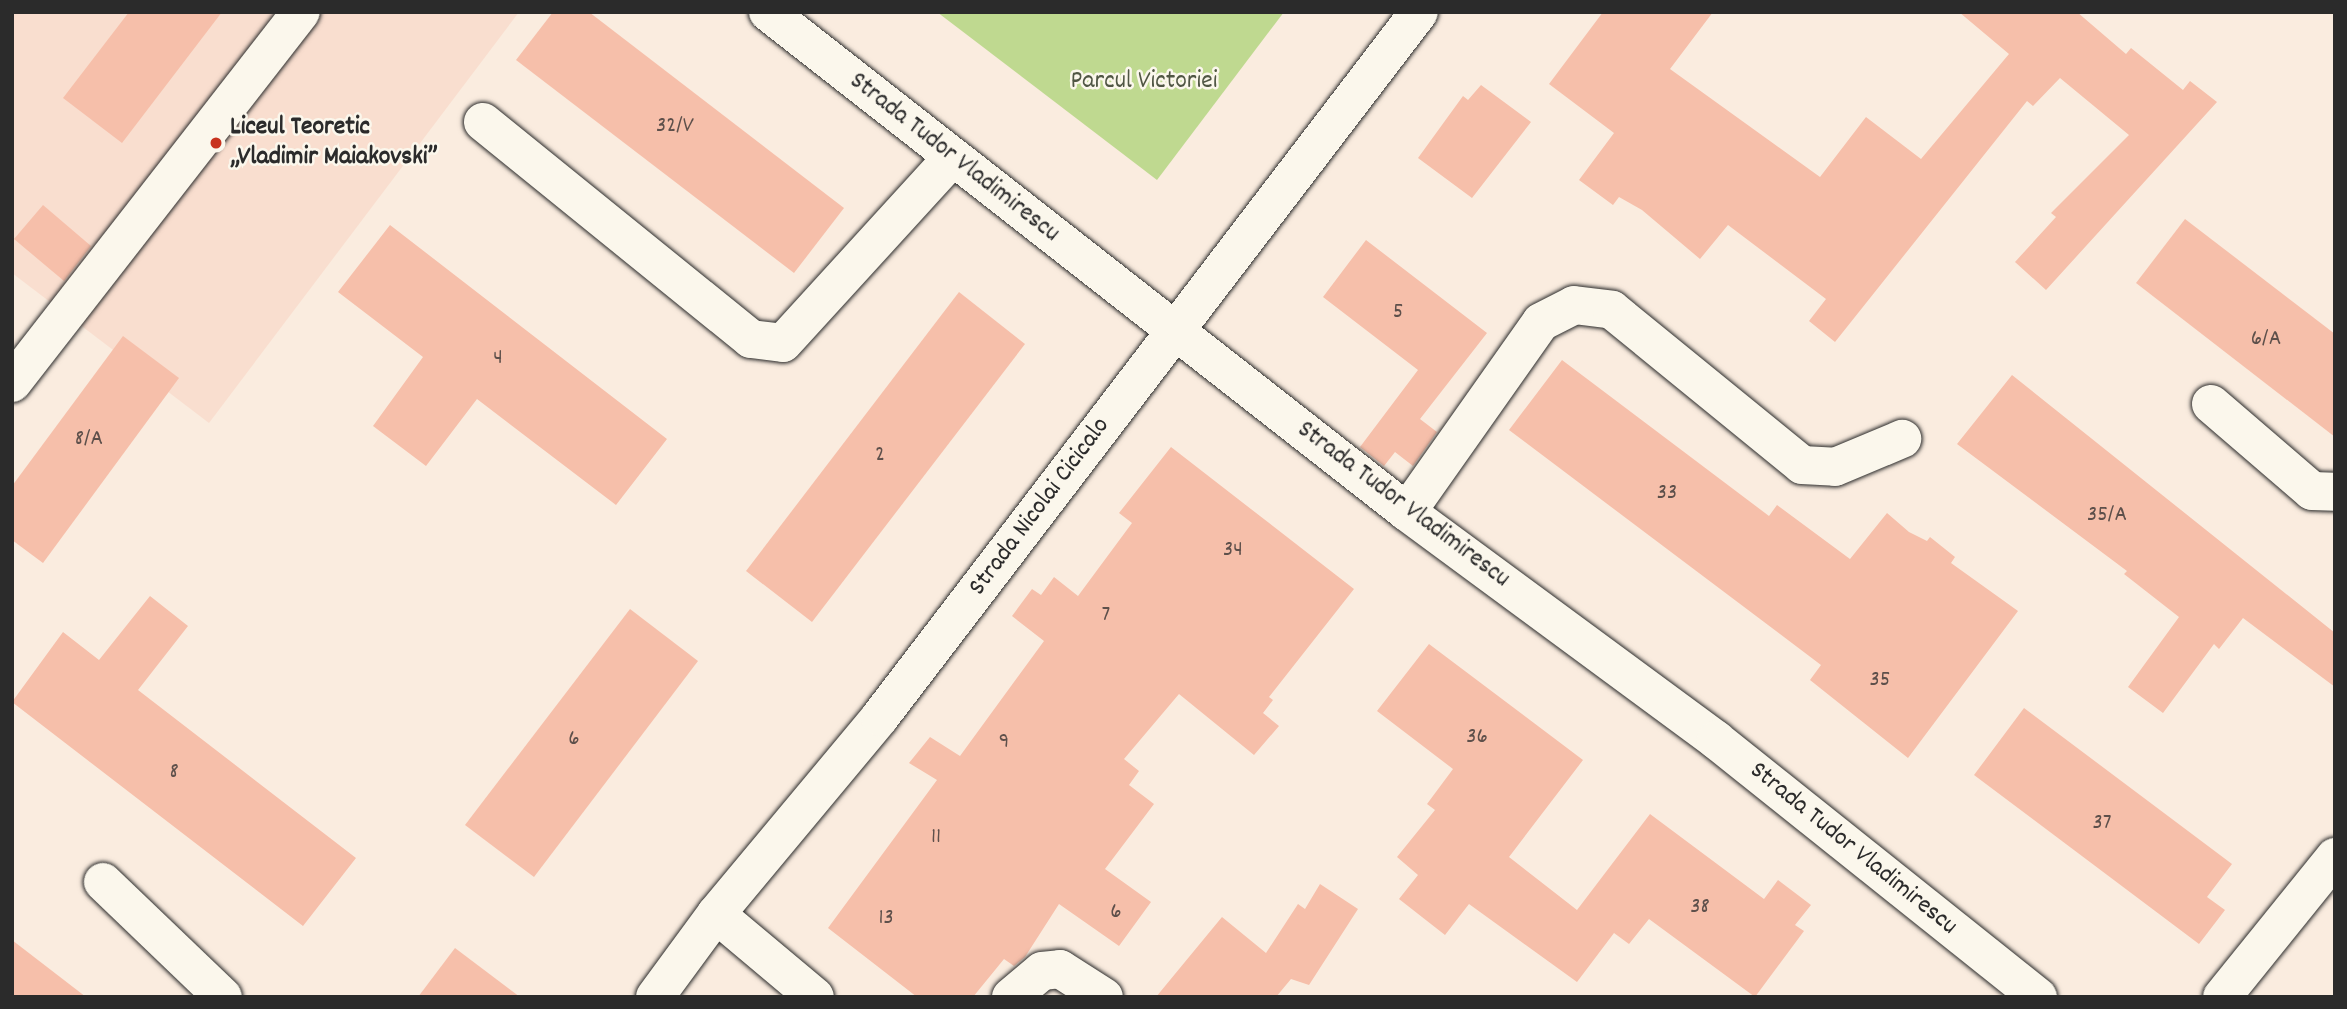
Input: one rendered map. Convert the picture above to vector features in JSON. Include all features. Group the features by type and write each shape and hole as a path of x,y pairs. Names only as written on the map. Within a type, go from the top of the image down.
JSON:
{"street":[{"path":"12,383 302,12"},
{"name":"Strada Tudor Vladimirescu","path":"768,12 1407,512 1716,740 2038,997"},
{"name":"Strada Nicolai Cicicalo","path":"655,997 716,914 880,717 1419,12"},
{"path":"483,122 751,339 783,343 952,158"},
{"path":"1407,512 1541,322 1573,305 1612,310 1802,465 1835,467 1902,439"},
{"path":"2211,404 2312,491 2335,492"},
{"path":"2222,997 2335,857"},
{"path":"103,882 223,997"},
{"path":"716,914 815,997"},
{"path":"1011,997 1042,971 1060,970 1104,997"}],"shaded area":[{"name":"Liceul Teoretic „Vladimir Maiakovski”","path":"12,12 519,12 209,423 12,273"}],"green space":[{"name":"Parcul Victoriei","path":"937,12 1284,12 1157,180"}],"building":[{"path":"129,12 222,12 122,143 63,98"},
{"path":"553,12 589,12 844,208 794,273 516,60"},
{"path":"1603,12 1713,12 1670,69 1820,177 1866,117 1921,159 2009,54 1959,12 2077,12 2126,54 2131,48 2183,90 2190,81 2217,102 2046,290 2015,262 2056,217 2051,213 2129,135 2060,78 2033,106 2027,101 1835,342 1809,321 1826,299 1728,225 1700,259 1642,210 1619,197 1613,205 1579,180 1614,133 1549,84"},
{"path":"1481,85 1531,122 1472,198 1418,158 1463,96 1468,100"},
{"path":"43,205 91,246 64,281 14,239"},
{"path":"2185,219 2335,334 2335,437 2136,283"},
{"path":"390,225 667,439 616,505 477,399 426,466 373,426 423,357 338,292"},
{"path":"1366,240 1487,333 1420,419 1437,432 1413,466 1395,452 1384,466 1360,447 1418,370 1323,297"},
{"path":"959,292 1025,344 812,622 746,571"},
{"path":"123,336 179,378 43,563 12,540 12,486"},
{"path":"1562,360 1769,516 1777,505 1850,559 1887,513 1909,532 1927,541 1930,537 1955,557 1951,563 2018,611 1908,758 1810,680 1821,665 1509,430"},
{"path":"2012,375 2335,633 2335,687 2243,618 2219,649 2214,644 2163,713 2128,687 2179,617 2124,574 2127,571 1957,444"},
{"path":"1171,447 1354,589 1269,697 1273,700 1263,713 1279,726 1254,755 1179,694 1124,759 1139,771 1129,785 1154,804 1105,869 1151,902 1119,946 1059,904 1025,957 1014,966 1004,959 973,997 917,997 828,928 937,780 909,763 930,737 960,756 1044,641 1012,616 1032,589 1041,595 1054,577 1078,596 1132,523 1119,513"},
{"path":"150,596 188,626 138,690 356,858 303,926 12,702 63,632 99,660"},
{"path":"630,609 698,661 534,877 465,825"},
{"path":"1429,644 1583,760 1509,857 1577,910 1650,814 1764,899 1778,880 1811,905 1795,925 1804,931 1755,997 1649,919 1629,944 1614,933 1577,982 1469,904 1445,935 1399,899 1418,875 1397,857 1435,810 1427,804 1453,769 1377,711"},
{"path":"2024,708 2232,864 2207,897 2225,910 2199,944 1974,775"},
{"path":"1320,884 1358,909 1309,985 1291,979 1276,997 1156,997 1222,917 1266,953 1298,904 1305,909"},
{"path":"12,940 86,997 12,997"},
{"path":"455,948 520,997 418,997"}],"place":[{"name":"Liceul Teoretic „Vladimir Maiakovski”","path":"216,143"}]}
